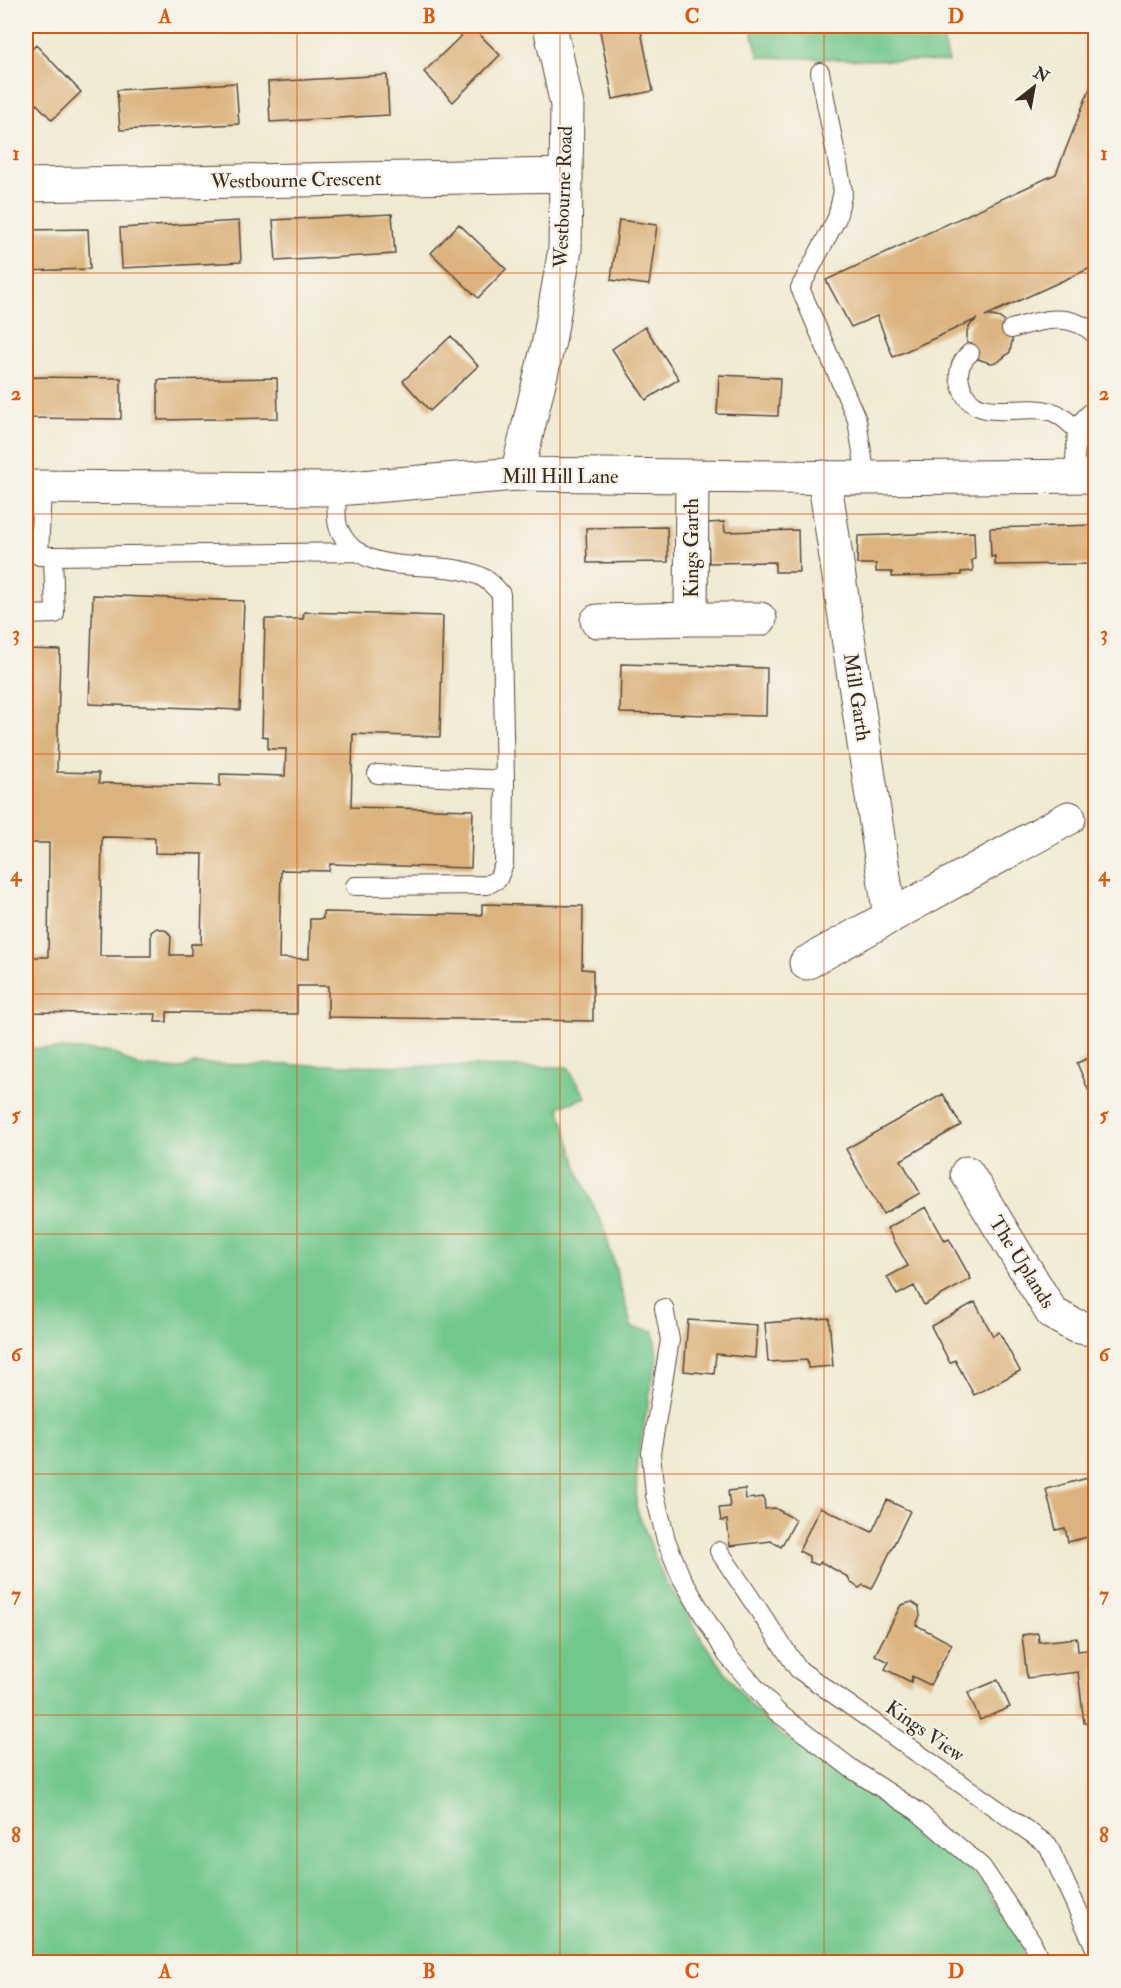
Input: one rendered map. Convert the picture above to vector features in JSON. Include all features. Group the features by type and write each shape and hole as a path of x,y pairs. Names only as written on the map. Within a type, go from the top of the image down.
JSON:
{"street":[{"name":"Westbourne Road","path":"516,474 549,341 565,249 567,105 550,26"},
{"name":"Westbourne Crescent","path":"26,185 566,175"},
{"name":"Mill Hill Lane","path":"34,487 336,489 516,474 866,478 1085,476"},
{"name":"Kings Garth","path":"691,619 692,476"},
{"name":"Mill Garth","path":"824,477 890,917"},
{"name":"Kings Garth","path":"597,621 760,619"},
{"path":"806,963 1069,818"},
{"name":"The Uplands","path":"967,1173 1052,1313 1075,1326 1095,1330"}],"lane":[{"path":"820,72 843,191 837,218 800,288 857,420 866,478"},
{"path":"1011,329 1045,319 1062,319 1078,324 1095,335"},
{"path":"970,353 964,358 959,377 961,390 974,406 986,409 1039,410 1054,413 1077,430"},
{"path":"1085,476 1077,430 1079,424 1095,407"},
{"path":"34,487 39,556 358,552"},
{"path":"336,489 338,524 347,543 358,552 374,560 406,566 452,568 480,576 492,583 501,594 505,780 504,864 498,879 487,885 355,886"},
{"path":"26,615 55,614 53,556"},
{"path":"377,774 505,780"},
{"path":"664,1308 670,1340 651,1453 655,1496 666,1540 681,1577 715,1636 738,1669 777,1712 852,1769 917,1811 982,1867 1031,1940 1041,1962"},
{"name":"Kings View","path":"719,1551 798,1669 1047,1845 1095,1950"}],"green space":[{"path":"750,26 940,26 949,62 759,57"},
{"path":"26,1048 109,1051 137,1066 179,1069 194,1064 568,1067 586,1097 559,1107 581,1179 604,1228 632,1328 654,1331 657,1357 637,1460 636,1507 665,1582 683,1606 704,1643 746,1700 776,1731 852,1782 951,1854 977,1876 1014,1929 1029,1962 26,1962"}],"building":[{"path":"471,26 500,55 453,102 424,72"},
{"path":"599,26 640,26 653,91 613,99"},
{"path":"36,45 81,92 52,120 26,93 26,55"},
{"path":"387,75 389,115 270,122 268,82"},
{"path":"1095,75 1095,266 985,316 1000,318 1006,323 1013,336 1010,352 998,362 990,363 975,358 967,346 967,331 977,319 893,357 877,316 851,327 826,280 1056,174"},
{"path":"236,83 239,124 120,130 117,90"},
{"path":"392,214 395,254 276,261 273,220"},
{"path":"619,220 657,225 649,285 611,280"},
{"path":"239,221 241,262 122,268 120,228"},
{"path":"459,224 506,269 478,298 431,253"},
{"path":"88,229 90,269 26,271 26,230"},
{"path":"645,327 679,379 646,400 612,349"},
{"path":"451,336 478,366 430,411 403,381"},
{"path":"719,375 780,378 778,416 717,414"},
{"path":"26,377 121,378 121,419 26,418"},
{"path":"277,378 278,418 158,420 158,380"},
{"path":"724,522 725,532 798,530 799,572 775,572 775,562 709,563 708,523"},
{"path":"1095,525 1095,564 995,565 995,556 991,557 990,528"},
{"path":"667,527 668,562 587,563 586,528"},
{"path":"974,532 973,571 961,572 961,575 892,577 892,572 876,572 876,564 857,564 858,536"},
{"path":"93,595 244,601 240,710 89,704"},
{"path":"304,612 443,616 440,737 353,734 351,807 473,810 471,868 330,864 329,871 281,870 279,958 309,959 310,919 323,919 323,912 482,915 482,904 583,906 582,969 593,970 593,1021 328,1017 328,986 297,986 297,1014 167,1012 167,1022 155,1022 156,1014 26,1012 26,957 48,957 49,843 26,843 26,649 60,650 57,772 99,773 99,783 220,786 220,774 285,776 286,749 268,749 268,737 262,736 265,619 303,619","holes":["102,837 155,838 155,853 203,854 201,944 191,944 191,955 170,955 171,937 167,931 157,928 151,932 151,956 100,956"]},
{"path":"621,664 767,668 766,716 620,713"},
{"path":"1095,1055 1095,1106 1077,1063"},
{"path":"943,1094 961,1125 901,1160 920,1193 883,1214 846,1149"},
{"path":"926,1207 945,1241 949,1239 971,1279 924,1305 914,1286 897,1295 887,1277 908,1266 887,1228"},
{"path":"975,1302 993,1336 999,1332 1020,1371 974,1395 955,1360 950,1363 931,1326"},
{"path":"829,1318 833,1366 808,1368 807,1360 768,1362 765,1323"},
{"path":"688,1320 757,1325 755,1358 716,1354 714,1374 684,1371"},
{"path":"1095,1476 1095,1535 1068,1542 1065,1528 1056,1530 1046,1489"},
{"path":"745,1489 746,1499 764,1497 765,1509 775,1508 796,1520 781,1547 771,1541 730,1546 727,1520 721,1521 719,1508 730,1507 728,1491"},
{"path":"887,1500 910,1511 872,1589 863,1585 859,1588 850,1582 848,1577 821,1562 818,1565 809,1562 809,1556 799,1551 820,1507 872,1532"},
{"path":"912,1602 919,1607 920,1616 916,1625 952,1644 930,1685 912,1676 911,1682 885,1669 889,1662 875,1655 901,1605"},
{"path":"1038,1633 1039,1642 1077,1638 1078,1651 1095,1649 1095,1722 1084,1723 1078,1672 1027,1678 1022,1635"},
{"path":"998,1680 1010,1707 980,1720 968,1693"}]}
